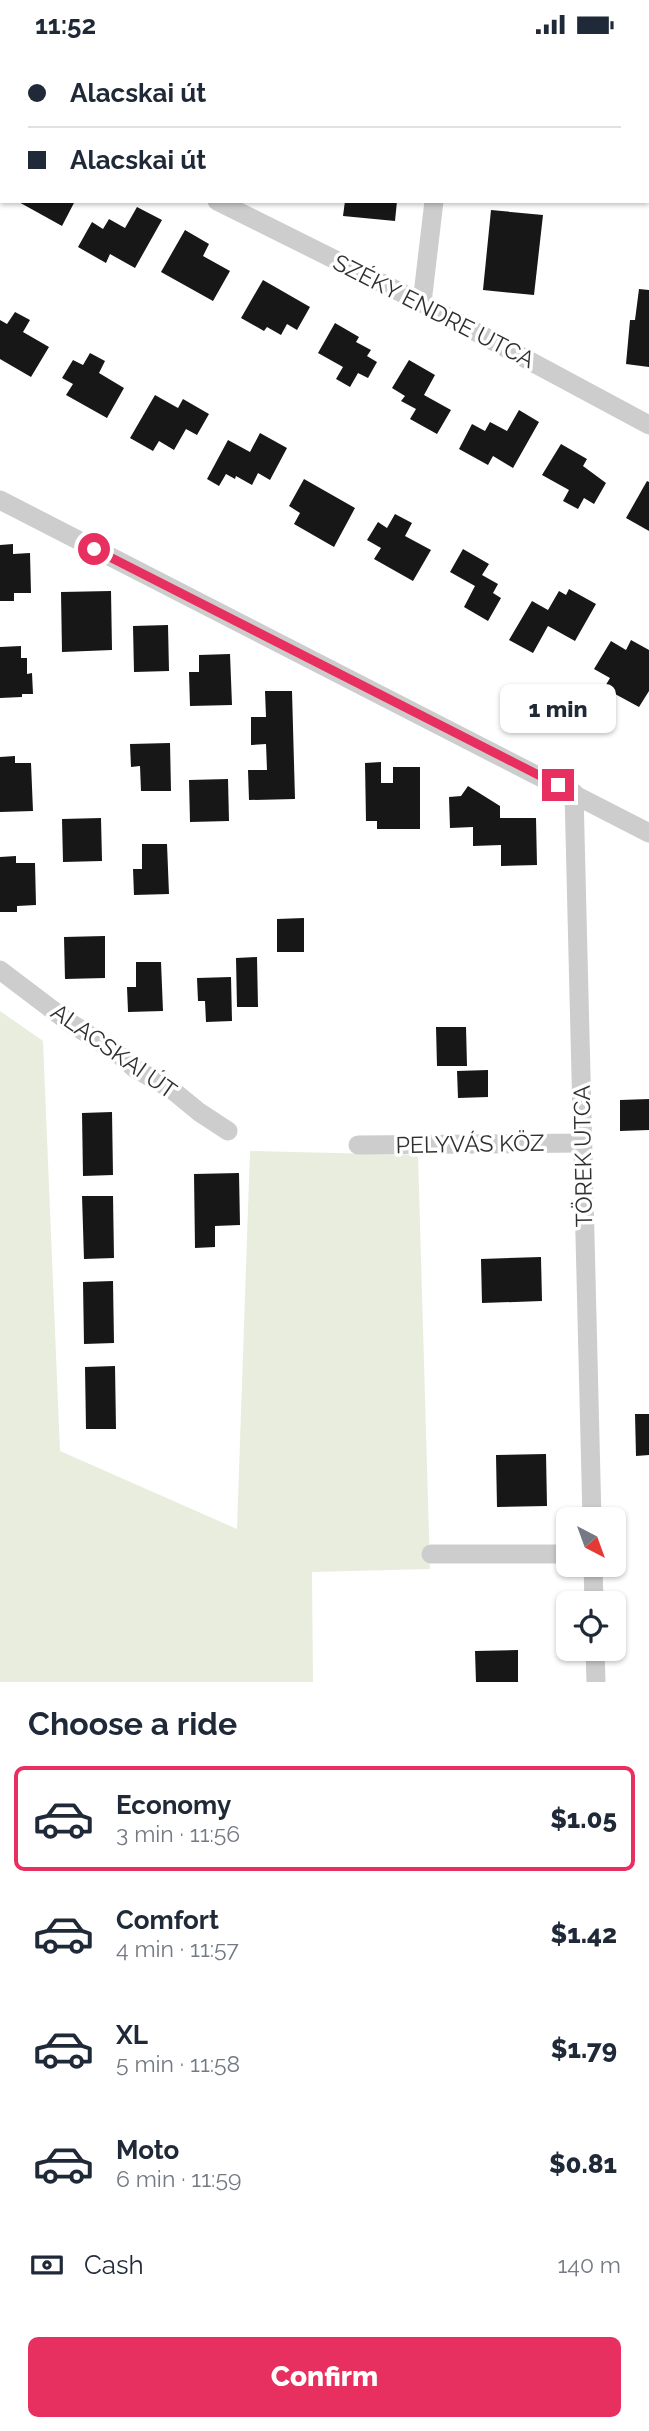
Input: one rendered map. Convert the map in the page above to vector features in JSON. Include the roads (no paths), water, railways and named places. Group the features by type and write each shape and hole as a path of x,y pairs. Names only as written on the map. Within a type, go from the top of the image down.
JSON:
{"street":[{"name":"SZÉKY ENDRE UTCA","path":"221,203 422,303 649,425"},
{"path":"422,303 434,203"},
{"path":"0,500 649,833"},
{"name":"TÖREK UTCA","path":"575,793 592,1507"},
{"name":"ALACSKAI ÚT","path":"0,971 66,1020 117,1053 134,1068 171,1089 228,1131"},
{"name":"PELYVÁS KÖZ","path":"358,1145 582,1143"},
{"path":"431,1554 556,1554"},
{"path":"595,1661 596,1682"}]}
